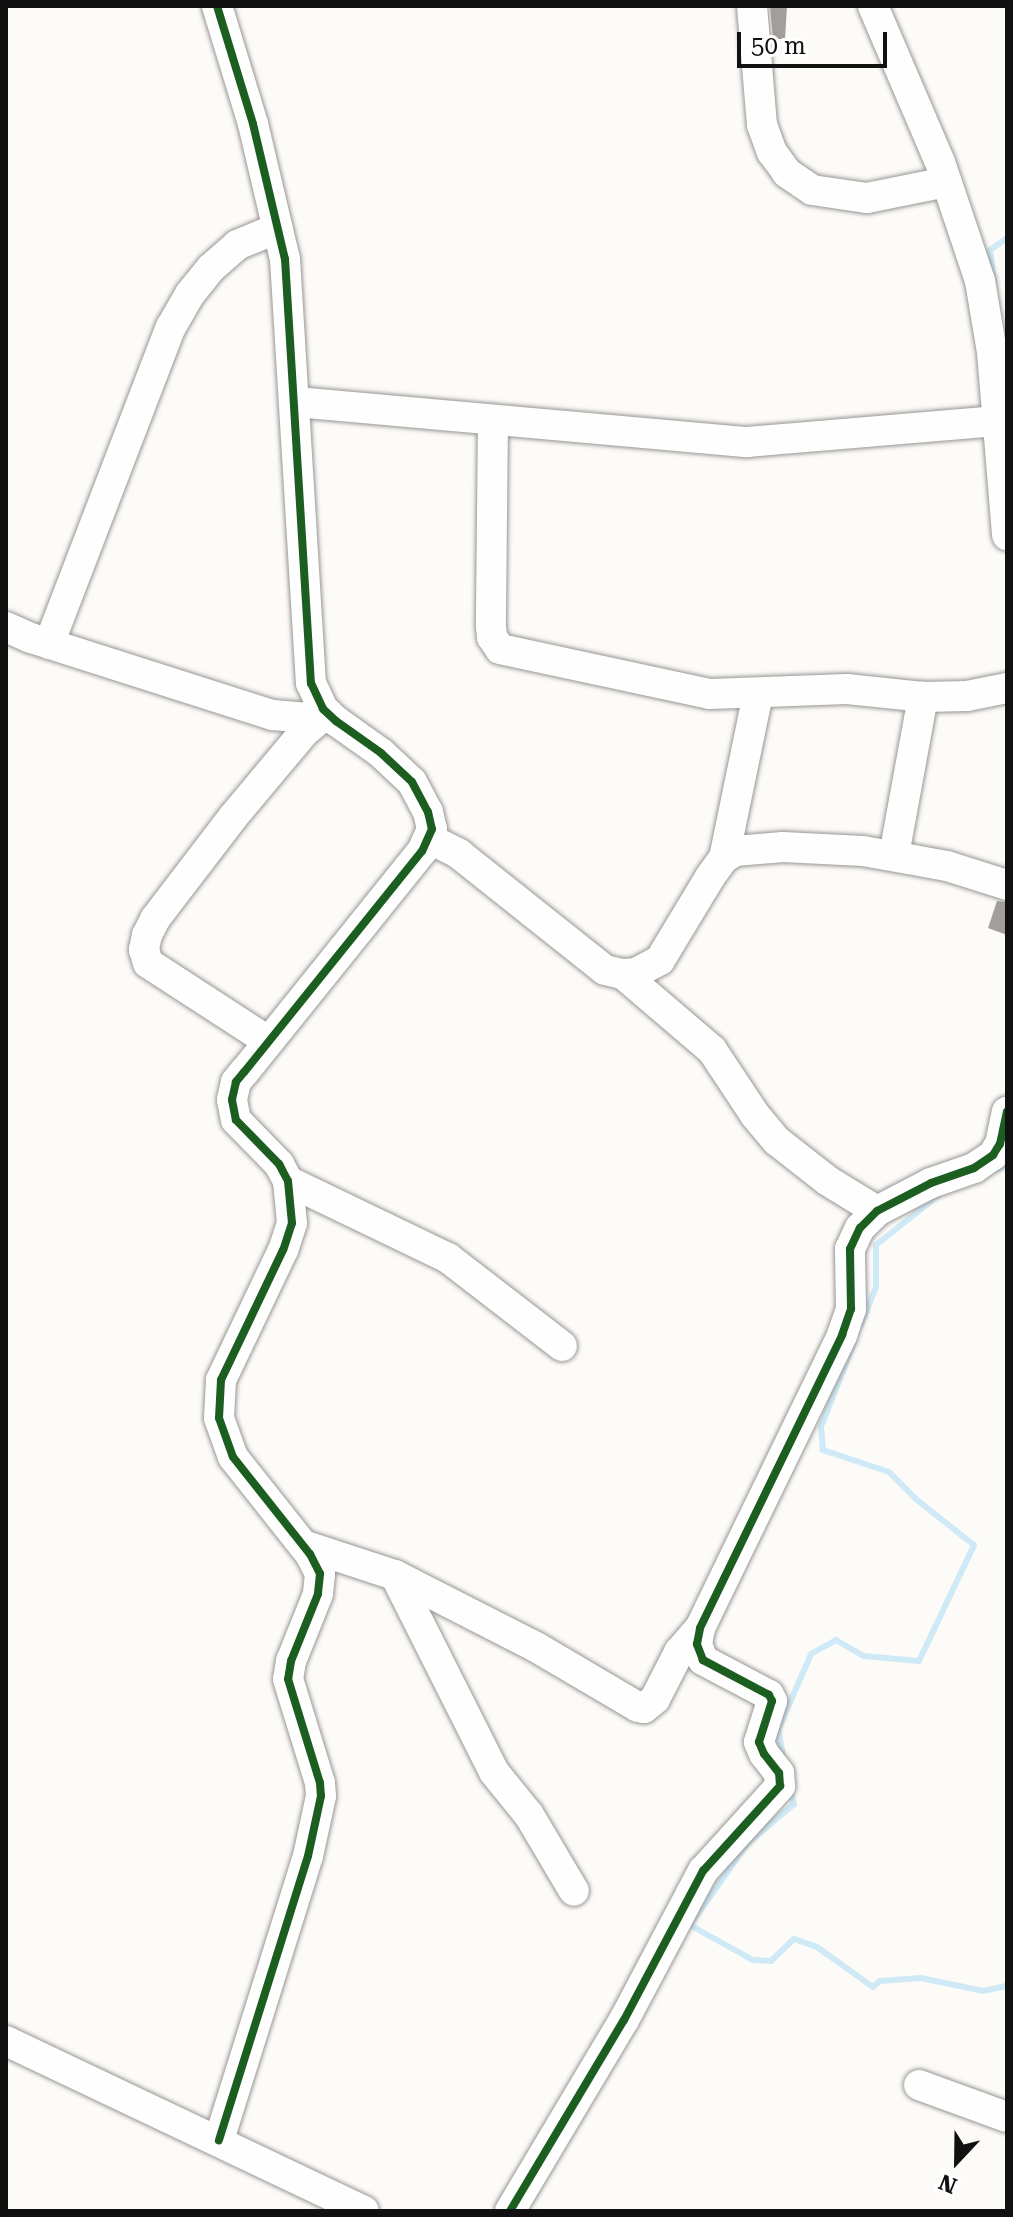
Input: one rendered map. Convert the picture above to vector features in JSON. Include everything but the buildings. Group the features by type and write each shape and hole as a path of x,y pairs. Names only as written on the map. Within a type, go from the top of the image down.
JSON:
{"street":[{"path":"217,6 253,124 285,259 311,683 325,711 412,782 428,812 430,839 236,1082 232,1111 245,1132 279,1164 288,1181 292,1223 283,1250 227,1363 221,1380 219,1409 223,1438 233,1457 303,1545 316,1564 321,1583 291,1661 288,1679 320,1783 320,1808 219,2140"},
{"path":"752,6 762,125 779,163 798,183 826,194 867,198 946,182"},
{"path":"873,6 946,182 980,281 992,352 1007,535"},
{"path":"49,644 171,327 190,294 211,268 237,245 278,228"},
{"path":"296,402 747,442 997,421"},
{"path":"493,420 491,626 492,637 500,649 710,694 847,689 923,697 967,696 1007,688"},
{"path":"6,627 49,644 273,715 305,718 325,711"},
{"path":"430,839 459,854 605,970 636,973 660,960 724,858 758,694"},
{"path":"894,855 923,697"},
{"path":"268,1041 148,963 144,950 155,919 233,817 325,711"},
{"path":"724,858 748,849 783,847 894,855 1007,885"},
{"path":"623,974 712,1050 777,1141 828,1181 877,1211"},
{"path":"510,2211 624,2020 703,1871 780,1786 779,1773 759,1742 772,1701 769,1695 703,1660 697,1644 700,1628 842,1335 851,1309 850,1249 860,1228 877,1211 931,1183 974,1168 993,1155 1004,1145 1007,1112"},
{"path":"288,1181 448,1258 562,1346"},
{"path":"303,1545 395,1575 536,1647 638,1707 644,1708 655,1699 679,1652 700,1628"},
{"path":"395,1575 494,1772 529,1815 574,1891"},
{"path":"6,2041 364,2211"},
{"path":"919,2085 1007,2117"}],"waterway":[{"path":"994,282 990,250 1007,238"},
{"path":"994,1171 1007,1166"},
{"path":"861,1325 876,1287 876,1245 940,1194"},
{"path":"784,1760 778,1730 811,1654 836,1640 864,1656 919,1661 974,1545 917,1500 889,1472 823,1450 821,1427 854,1343"},
{"path":"790,1790 794,1804 747,1844 690,1925 753,1960 771,1961 794,1939 817,1947 873,1987 880,1981 921,1978 983,1991 1007,1986"}],"cycle path":[{"path":"217,6 253,124 285,259 311,683 323,709 381,753 412,782 428,812 432,829 422,851 236,1082 232,1100 236,1120 279,1164 288,1181 292,1223 283,1250 221,1380 219,1418 233,1457 310,1554 320,1574 318,1594 291,1661 288,1679 320,1783 321,1796 308,1856 219,2140"},
{"path":"510,2211 624,2020 703,1871 780,1786 779,1773 759,1742 772,1701 769,1695 703,1660 697,1644 700,1628 842,1335 851,1309 850,1249 860,1228 877,1211 931,1183 974,1168 993,1155 1000,1144 1007,1112"}]}
